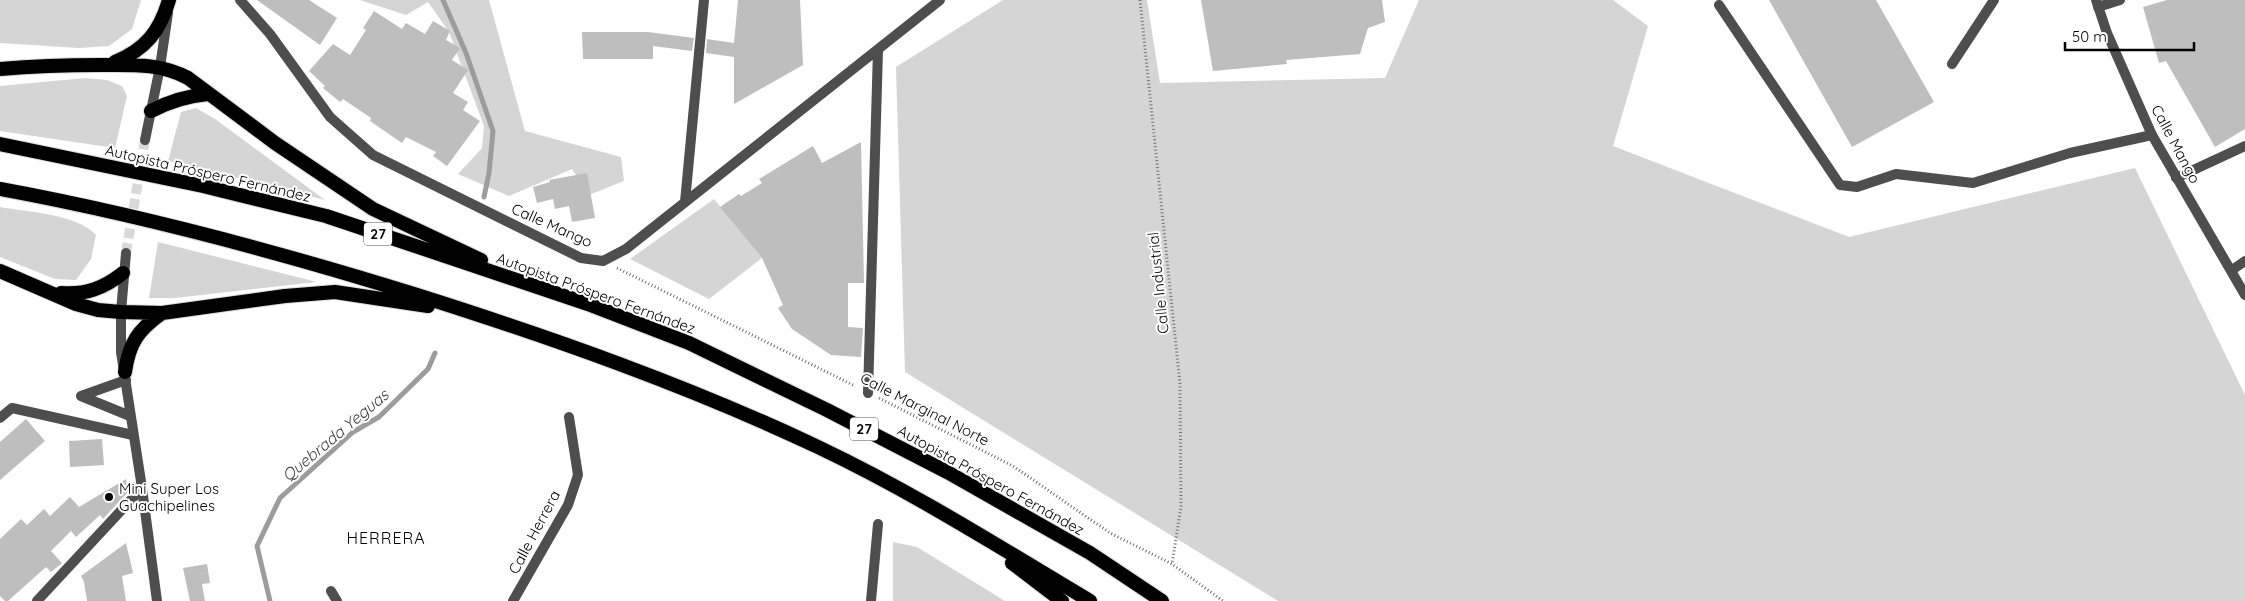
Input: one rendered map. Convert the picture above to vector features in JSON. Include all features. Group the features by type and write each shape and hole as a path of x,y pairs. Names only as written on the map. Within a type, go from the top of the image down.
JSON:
{"highway":[{"path":"108,65 131,55 150,40 163,19 170,0"},
{"path":"0,69 60,65 108,65 160,67 175,71 188,78 274,144 373,209 550,291"},
{"path":"151,111 188,96 208,94"},
{"name":"Autopista Próspero Fernández","path":"0,144 202,186 326,216 550,291 689,342 827,410 982,492 1090,553 1162,601"},
{"name":"27","path":"0,189 84,205 198,231 296,258 512,324 640,371 820,448 958,521 1090,601"},
{"path":"0,271 55,293 76,304 98,310 162,313 285,296 335,292 411,303 512,324"},
{"path":"55,293 74,294 92,291 108,284 123,273"},
{"path":"125,376 128,354 135,338 147,324 162,313"},
{"path":"958,521 1062,601"}],"street":[{"path":"145,140 160,67 170,0"},
{"name":"Calle Mango","path":"240,0 270,34 330,116 373,156 581,258 603,261 626,248 940,0"},
{"path":"685,202 704,0"},
{"path":"1952,64 1994,0"},
{"path":"2097,4 2120,0"},
{"name":"Calle Mango","path":"2097,4 2106,33 2152,135 2245,295"},
{"path":"1719,5 1840,185 1857,187 1896,174 1974,183 2070,154 2152,135"},
{"path":"868,393 878,50"},
{"path":"2176,178 2245,146"},
{"path":"126,253 121,312 121,352 157,601"},
{"path":"2232,270 2245,260"},
{"path":"125,376 81,396 130,416"},
{"path":"0,418 12,408 133,435"},
{"name":"Calle Herrera","path":"514,601 568,505 578,475 569,417"},
{"path":"36,601 142,488"},
{"path":"871,601 878,524"},
{"path":"331,591 338,601"}],"path":[{"name":"Calle Industrial","path":"1140,0 1180,384 1181,506 1172,564"},
{"name":"Calle Marginal Norte","path":"603,261 1014,466 1110,533 1172,564 1223,601"}],"shaded area":[{"path":"0,0 141,0 132,29 109,46 79,48 0,43"},
{"path":"360,0 489,0 525,131 621,157 624,181 589,195 572,169 509,196 458,174 482,148 484,126 449,32 428,2 406,15"},
{"path":"1003,0 1147,0 1160,83 1385,78 1419,0 1613,0 1648,26 1613,146 1849,237 2135,168 2245,395 2245,601 1278,601 905,372 896,67"},
{"path":"85,78 107,80 122,86 127,96 115,148 0,131 0,86"},
{"path":"196,108 215,119 325,200 168,161 181,112"},
{"path":"714,199 762,258 709,299 630,259"},
{"path":"0,207 65,218 88,228 96,235 91,259 76,280 55,279 0,257"},
{"path":"158,242 317,282 175,298 149,298"},
{"path":"893,542 917,547 1005,601 893,601"}],"building":[{"path":"257,0 309,0 337,18 320,45"},
{"path":"738,0 800,0 803,65 734,104 734,57 706,53 707,39 734,43"},
{"path":"1201,0 1382,0 1385,22 1368,28 1360,54 1286,60 1287,64 1213,71"},
{"path":"1769,0 1876,0 1934,102 1852,147"},
{"path":"2167,0 2245,0 2245,129 2215,147 2166,61 2159,63 2143,7"},
{"path":"374,11 402,29 406,23 425,34 433,21 450,31 446,40 460,48 452,60 468,70 453,93 468,102 463,110 480,121 447,166 433,156 436,152 406,137 402,143 370,121 371,118 343,99 340,102 323,88 325,86 309,71 333,44 350,55 366,30 363,28"},
{"path":"582,32 648,32 694,38 692,51 653,46 653,59 583,59"},
{"path":"861,142 864,283 848,283 848,327 863,328 861,357 831,355 792,329 778,308 783,305 762,258 720,207 739,194 741,196 762,183 759,179 813,146 822,163"},
{"path":"587,173 595,218 572,222 569,206 555,209 553,199 537,203 533,187 550,182 549,180"},
{"path":"26,419 45,441 0,480 0,442"},
{"path":"102,439 104,465 70,467 69,441"},
{"path":"126,479 128,492 103,519 100,515 76,537 71,531 51,551 62,563 51,572 46,567 8,601 5,601 0,596 0,539 21,519 27,525 44,509 50,516 70,497 79,507"},
{"path":"126,543 133,573 122,576 126,601 87,601 84,582 81,576"},
{"path":"207,564 210,583 202,584 205,601 190,601 183,568"}],"waterway":[{"name":"Quebrada Yeguas","path":"443,0 466,53 493,131 489,173 484,197"},
{"name":"Quebrada Yeguas","path":"270,601 257,546 280,498 353,432 379,417 428,369 435,353"}],"tunnel":[{"path":"126,253 145,140"}],"place":[{"name":"Mini Super Los Guachipelines","path":"109,497"}],"district":[{"name":"HERRERA","path":"386,538"}]}
